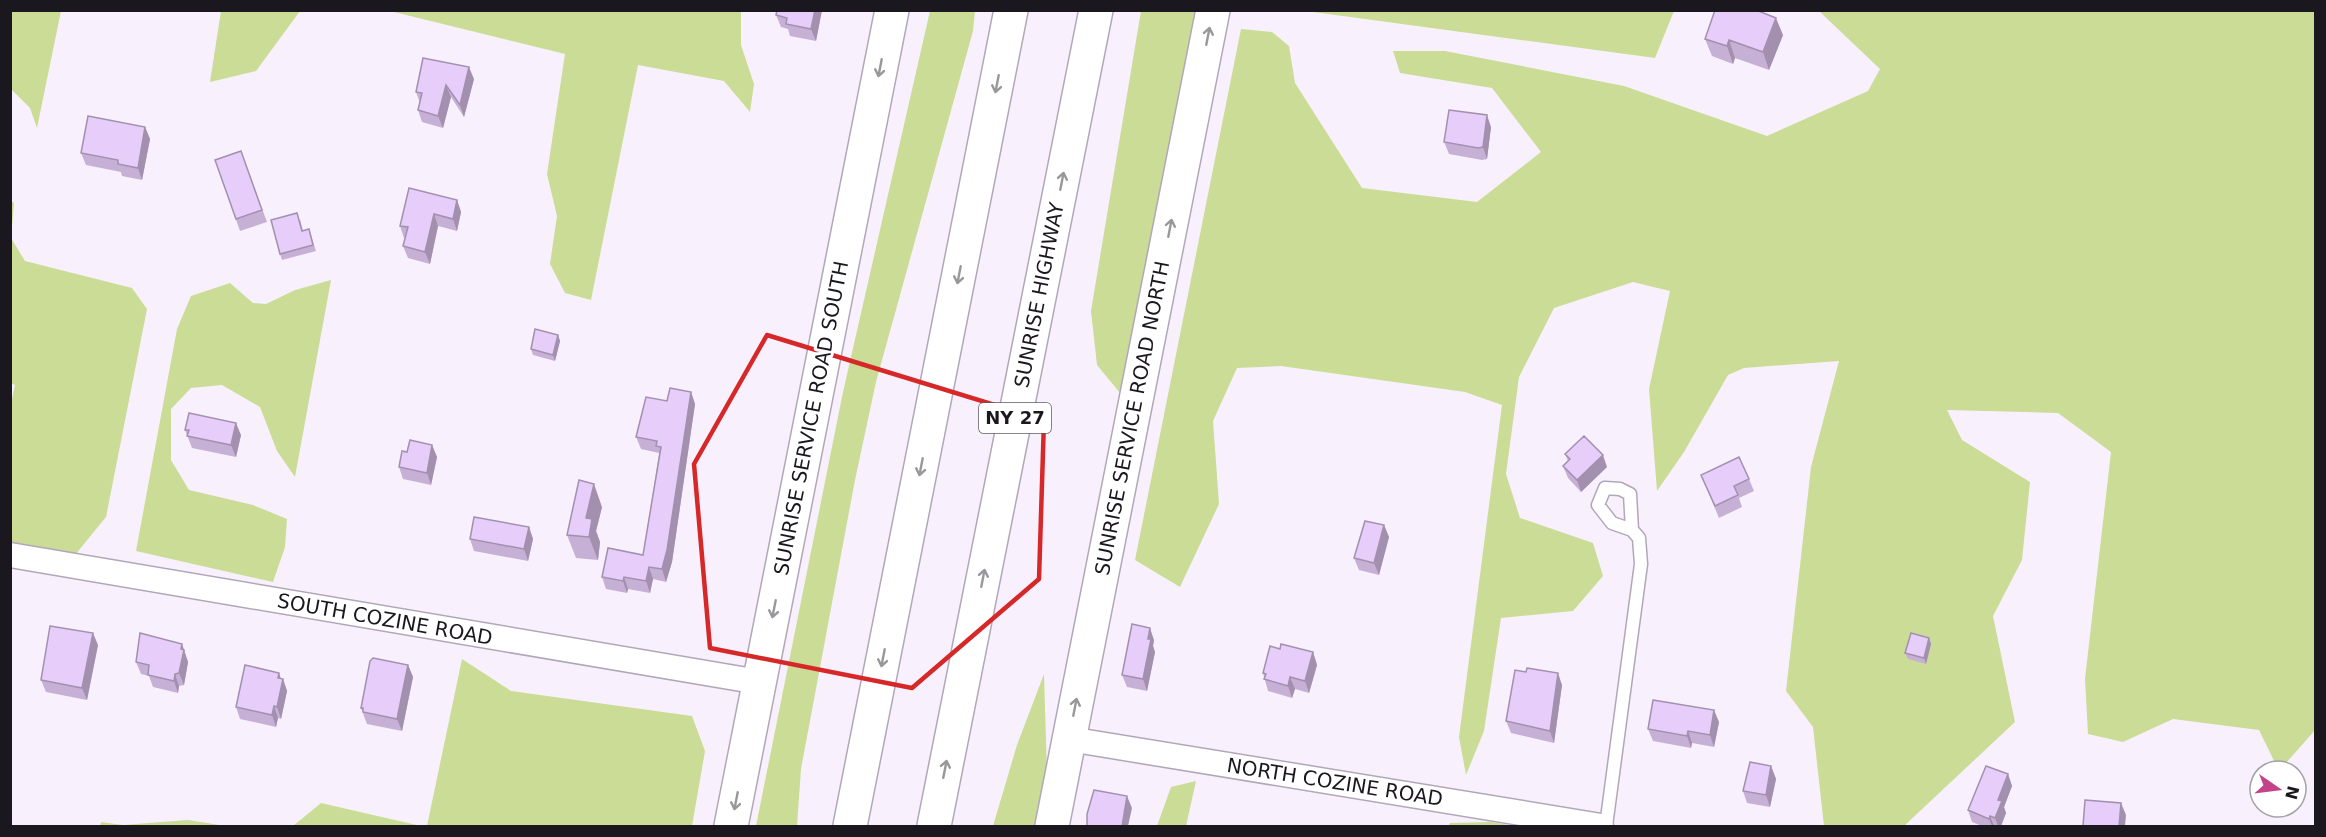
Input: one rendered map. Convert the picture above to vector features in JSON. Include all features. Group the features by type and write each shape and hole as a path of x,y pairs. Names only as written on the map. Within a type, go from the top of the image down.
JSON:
{"main road":[{"name":"SUNRISE SERVICE ROAD SOUTH","path":"731,826 892,10"},
{"path":"850,826 1011,10"},
{"name":"SUNRISE HIGHWAY","path":"934,826 1095,10"},
{"name":"SUNRISE SERVICE ROAD NORTH","path":"1052,826 1213,10"}],"street":[{"name":"SOUTH COZINE ROAD","path":"10,555 759,682"},
{"name":"NORTH COZINE ROAD","path":"1069,739 1601,826"}],"lane":[{"path":"1606,826 1641,564 1639,538 1632,530"}],"highlighted area":[{"path":"767,335 1044,420 1039,579 912,688 710,648 694,464"}],"green space":[{"path":"221,10 300,11 256,71 210,82"},
{"path":"10,11 61,11 37,128 30,108 11,89"},
{"path":"390,11 741,11 741,45 754,84 750,112 724,81 638,65 591,300 565,293 550,264 557,216 547,174 565,54"},
{"path":"930,11 975,11 973,31 876,382 855,480 801,769 797,826 756,826 843,392"},
{"path":"1141,11 1202,11 1125,399 1097,365 1091,311"},
{"path":"1306,11 1674,11 1655,58"},
{"path":"1819,11 2315,11 2316,729 2290,759 2273,759 2259,730 2173,719 2123,742 2088,734 2085,679 2111,452 2058,413 1947,410 1962,440 2030,482 2022,560 1993,616 2015,722 1904,826 1824,826 1813,727 1786,691 1811,467 1839,361 1744,368 1728,375 1684,452 1657,491 1649,389 1670,291 1633,282 1554,308 1519,377 1506,474 1520,518 1593,543 1603,576 1573,611 1501,618 1484,731 1466,775 1459,737 1502,405 1465,392 1281,366 1237,368 1213,421 1219,504 1180,587 1135,560 1241,29 1272,32 1289,46 1295,83 1362,188 1477,202 1541,152 1492,88 1400,73 1393,51 1445,51 1624,86 1767,136 1868,91 1880,69"},
{"path":"10,200 14,203 11,238 25,261 132,288 147,309 106,517 75,555 11,542 10,409 15,385 10,383"},
{"path":"331,280 295,477 277,451 260,407 222,385 191,388 171,409 171,460 189,490 253,505 287,519 285,547 273,582 136,551 177,329 191,296 230,283 253,303 266,304 295,290"},
{"path":"462,659 511,691 692,716 705,751 692,826 427,826"},
{"path":"1044,674 1047,774 1036,826 993,826 1017,745"},
{"path":"1196,781 1186,826 1157,826 1171,787"},
{"path":"321,803 421,826 293,826"},
{"path":"188,820 226,826 100,826 101,822 123,825"},
{"path":"1491,822 1515,826 1448,826 1450,823"}],"building":[{"path":"777,10 815,10 811,29 786,24 787,18 776,15"},
{"path":"1715,10 1756,10 1776,18 1763,52 1729,40 1727,46 1705,39"},
{"path":"423,58 469,67 460,105 446,85 438,116 418,110 422,93 416,92"},
{"path":"1449,110 1487,115 1483,147 1444,142"},
{"path":"88,116 145,127 138,168 118,164 118,160 81,153"},
{"path":"241,151 262,210 236,219 215,160"},
{"path":"409,188 457,200 453,219 434,214 425,252 403,246 408,227 400,226"},
{"path":"297,213 302,231 309,229 313,245 280,254 271,220"},
{"path":"535,329 558,335 553,355 531,349"},
{"path":"670,388 691,392 667,550 662,569 649,567 646,581 624,577 623,581 602,577 608,548 643,555 661,447 656,446 657,441 636,437 646,397 667,401"},
{"path":"189,413 236,423 231,445 187,436 189,430 185,430"},
{"path":"1584,436 1603,455 1577,480 1563,466 1570,459 1565,454"},
{"path":"410,440 432,445 427,473 399,467 402,451 407,452"},
{"path":"1739,457 1749,479 1734,486 1738,495 1715,506 1701,475"},
{"path":"579,480 594,484 586,518 592,519 589,537 567,535"},
{"path":"474,517 529,527 524,549 470,539"},
{"path":"1365,521 1384,525 1374,563 1354,558"},
{"path":"1132,624 1150,628 1148,639 1151,639 1143,679 1122,675"},
{"path":"50,626 93,633 82,688 41,680"},
{"path":"140,633 182,644 181,649 184,650 179,673 175,674 174,681 148,675 149,665 136,662"},
{"path":"1911,633 1929,638 1924,658 1905,653"},
{"path":"1281,644 1313,652 1305,681 1290,677 1288,686 1264,679 1266,674 1263,673 1270,646 1280,649"},
{"path":"373,658 408,665 397,719 363,712 361,708 370,661"},
{"path":"245,665 279,673 278,678 283,679 277,707 274,706 272,715 236,707"},
{"path":"1527,668 1558,673 1550,731 1506,721 1515,670 1526,672"},
{"path":"1653,700 1714,710 1710,735 1688,731 1687,736 1648,729"},
{"path":"1750,762 1771,766 1766,795 1743,791"},
{"path":"1986,766 2008,774 1998,800 2002,801 1995,818 1990,816 1989,819 1968,810"},
{"path":"1094,790 1127,796 1122,826 1087,826 1087,814"},
{"path":"2085,800 2121,803 2119,826 2083,826"}]}
